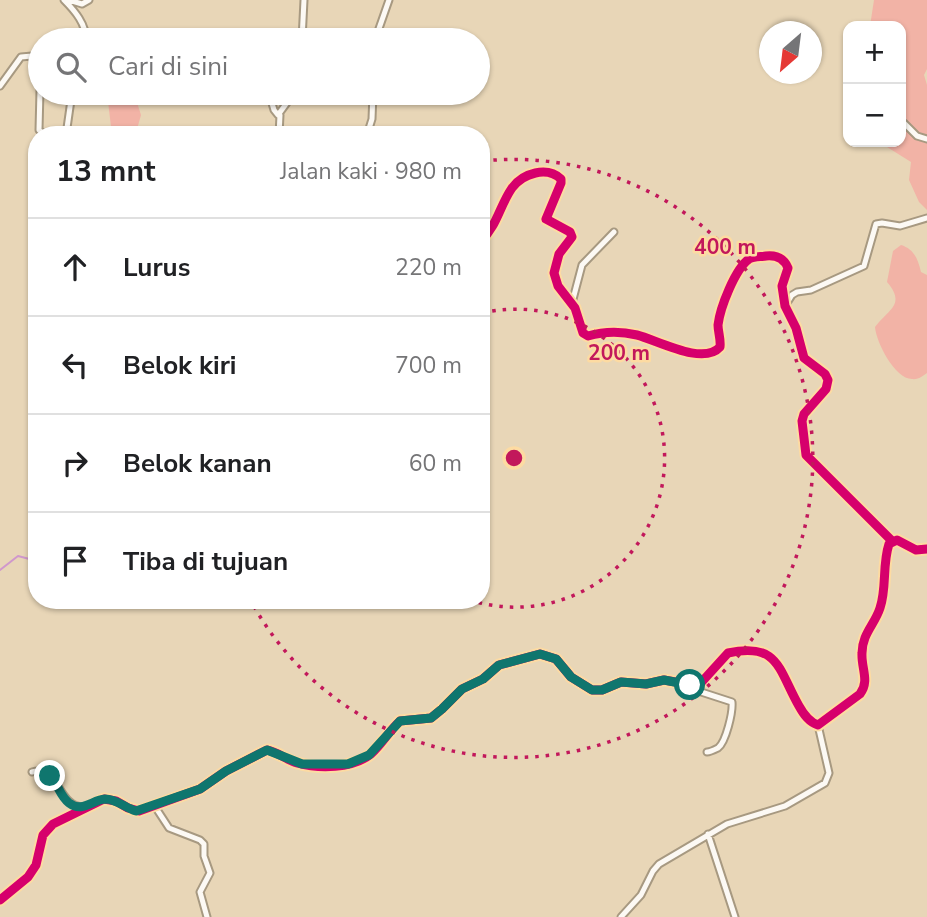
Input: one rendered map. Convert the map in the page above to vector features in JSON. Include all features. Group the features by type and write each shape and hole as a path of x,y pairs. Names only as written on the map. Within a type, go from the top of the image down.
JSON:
{"street":[{"path":"66,0 82,5 89,0"},
{"path":"66,0 84,28"},
{"path":"302,28 303,0"},
{"path":"379,28 389,0"},
{"path":"0,86 22,57 28,56"},
{"path":"39,126 40,105"},
{"path":"67,126 70,105"},
{"path":"273,105 275,112 280,115"},
{"path":"279,126 284,105"},
{"path":"370,126 373,105"},
{"path":"906,125 917,136 927,139"},
{"path":"490,233 512,187 520,180 542,171 559,176 560,186 546,216 551,223 572,235 571,242 559,254 554,273 558,286 572,303 583,333 621,332 648,338 679,351 711,353 720,347 719,322 738,272 751,258 771,256 782,260 788,266 782,286 785,306 796,328 804,358 825,374 828,380 826,389 804,414 802,421 806,455 892,541"},
{"path":"785,306 797,292 811,290 864,266 876,224 900,226 927,218"},
{"path":"572,303 582,265 614,232"},
{"path":"892,541 897,540 916,550 927,549"},
{"path":"818,725 860,694 865,687 863,644 870,625 880,611 885,560 892,541"},
{"path":"0,900 28,877 36,865 41,840 48,829 61,819 104,799 116,801 136,811 200,789 226,771 267,750 293,762 311,765 340,765 359,761 369,755 400,721 431,718 462,689 483,679 499,665 540,654 552,657 571,677 592,690 602,690 621,682 646,684 664,680 690,685 701,684 728,653 757,650 776,662 808,720 818,725"},
{"path":"690,685 695,690 732,702 732,712 723,742 716,749 707,752"},
{"path":"621,917 641,895 659,864 727,824 785,806 825,783 829,774 818,725"},
{"path":"32,772 41,771 50,776 66,801 72,805 87,807"},
{"path":"154,805 169,828 204,844 204,856 210,873 200,892 208,917"},
{"path":"708,834 736,917"}],"shaded area":[{"path":"874,0 927,0 927,69 924,75 927,85 927,210 919,202 909,180 911,162 887,147 906,147 906,21 871,21"},
{"path":"108,105 138,105 141,115 138,126 111,126"},
{"path":"901,245 912,252 921,272 927,275 927,373 914,379 899,373 893,367 883,350 875,327 895,302 893,290 887,282 893,251"}],"waterway":[{"path":"0,570 18,556 28,559"}],"cycle path":[{"path":"490,230 512,188 522,178 542,172 555,175 561,179 561,183 546,219 570,232 572,237 559,254 554,273 558,286 575,308 583,333 588,336 606,332 631,334 692,353 703,354 720,347 718,325 722,309 729,289 744,264 755,257 773,256 782,260 788,268 782,286 785,306 796,328 804,358 825,374 828,380 826,389 804,414 802,421 806,455 892,541"},
{"path":"0,900 28,877 36,865 43,835 53,824 104,799 139,811 200,789 226,771 267,750 306,765 325,767 355,763 371,754 400,721 431,718 462,689 483,679 499,665 540,654 556,659 571,677 592,690 602,690 621,682 646,684 664,680 698,686 728,653 758,651 775,662 803,712 809,720 818,725 863,689 863,646 882,600 889,544 897,540 916,550 927,549"}],"route":[{"path":"50,776 66,801 75,807 87,807 104,799 139,811 200,789 262,751 272,751 302,764 348,764 369,755 400,721 431,718 462,689 488,676 499,665 540,654 556,659 571,677 592,690 602,690 621,682 646,684 664,680 690,685"}]}
